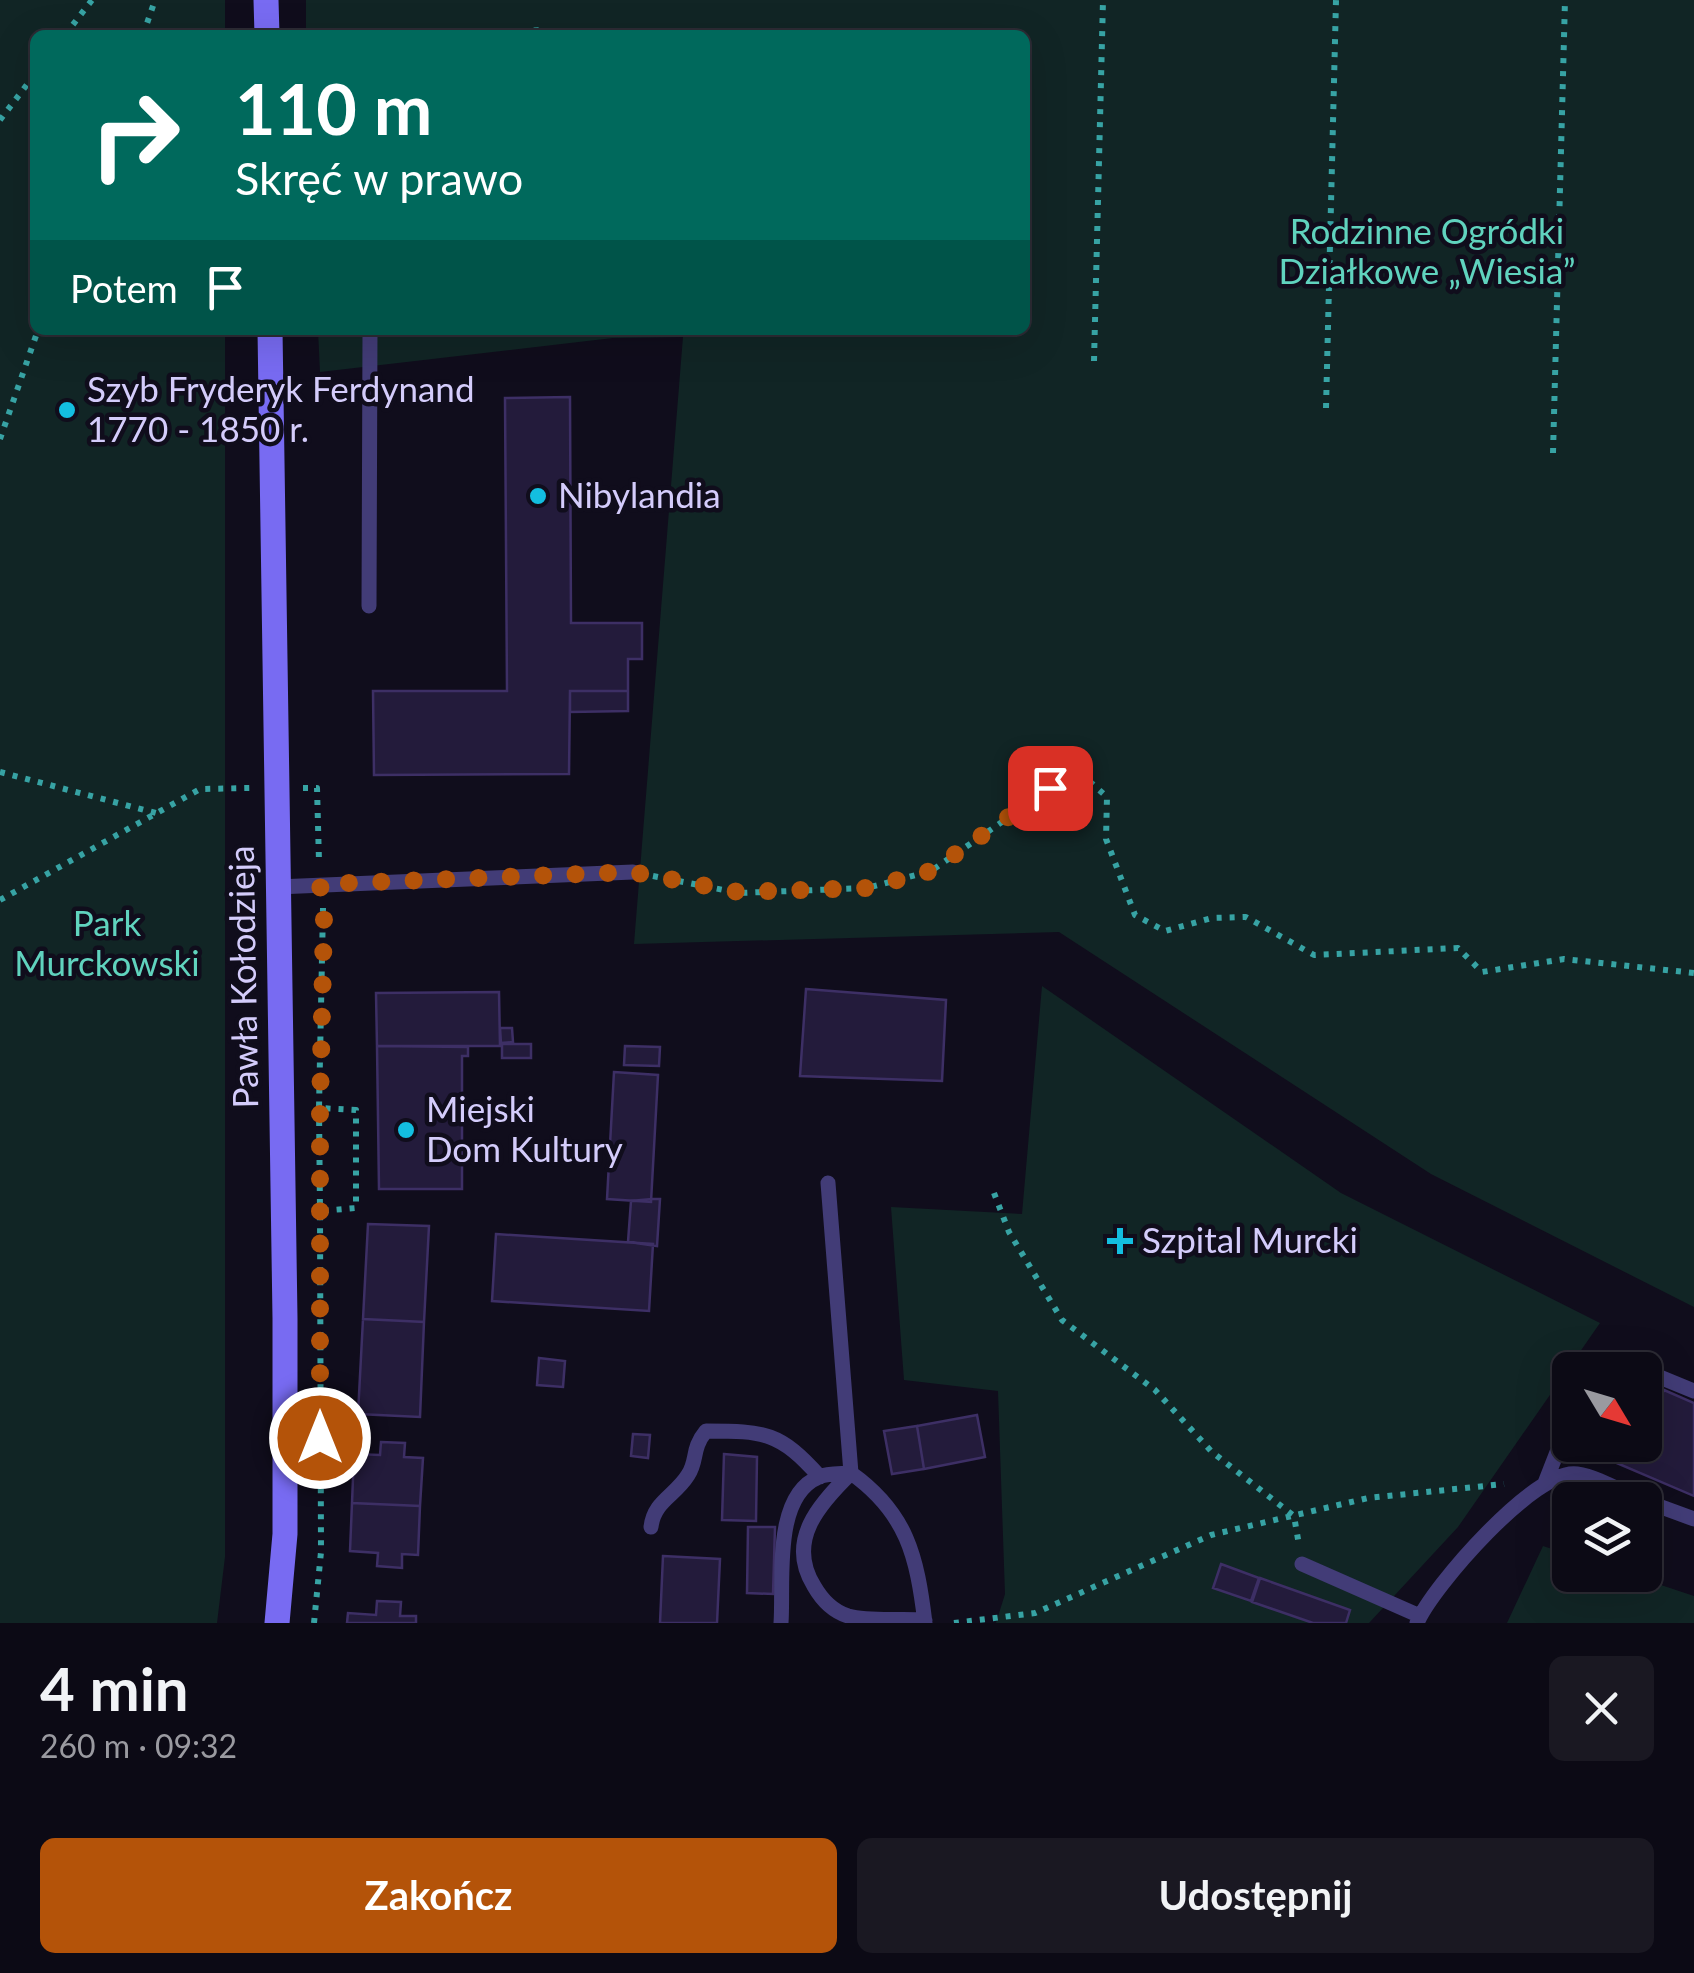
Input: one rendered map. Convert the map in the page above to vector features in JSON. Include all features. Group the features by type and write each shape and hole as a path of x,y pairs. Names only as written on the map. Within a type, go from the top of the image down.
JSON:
{"street":[{"path":"266,0 266,30"},
{"name":"Pawła Kołodzieja","path":"270,335 285,1318 285,1534 277,1623"}],"lane":[{"path":"370,335 370,606"},
{"path":"277,887 632,872"},
{"path":"828,1182 851,1473 894,1511 913,1558 925,1621 851,1617 834,1610 812,1583 804,1566 802,1545 809,1525 821,1504 851,1473"},
{"path":"1662,1378 1694,1391"},
{"path":"651,1528 653,1512 690,1473 693,1446 706,1431 755,1430 774,1437 790,1444 820,1476"},
{"path":"1545,1483 1553,1462"},
{"path":"781,1623 792,1507 805,1487 820,1476 851,1473"},
{"path":"1302,1564 1419,1620 1474,1546 1545,1483 1576,1473 1598,1482"},
{"path":"1662,1508 1694,1519"}],"path":[{"path":"69,30 92,0"},
{"path":"144,30 156,0"},
{"path":"1094,361 1103,0"},
{"path":"1326,408 1336,0"},
{"path":"1553,452 1566,0"},
{"path":"0,120 30,81"},
{"path":"0,439 36,335"},
{"path":"0,772 158,813"},
{"path":"632,872 739,892 867,888 931,871 1050,788 1088,780 1107,797 1106,839 1135,914 1164,931 1212,918 1246,917 1314,956 1458,948 1482,972 1564,960 1694,974"},
{"path":"0,900 200,789 275,788"},
{"path":"314,1623 320,1552 324,918 317,788"},
{"path":"320,1108 356,1110 356,1208 320,1211"},
{"path":"994,1193 1009,1232 1062,1320 1155,1390 1212,1452 1294,1516"},
{"path":"954,1623 1036,1613 1210,1535 1368,1498 1545,1483"}],"green space":[{"name":"Park Murckowski","path":"0,0 225,0 225,30 30,30 30,335 225,335 225,1557 217,1623 0,1623"},
{"name":"Rodzinne Ogródki Działkowe „Wiesia”","path":"306,0 1694,0 1694,1307 1431,1174 1059,932 634,944 683,337 613,338 320,372 318,335 1030,335 1030,30 306,30"},
{"path":"1042,986 1341,1193 1600,1323 1580,1352 1552,1352 1552,1392 1458,1527 1369,1623 996,1623 1005,1594 998,1391 904,1380 891,1207 1022,1214"},
{"path":"1543,1546 1552,1549 1552,1592 1662,1592 1662,1585 1694,1596 1694,1623 1507,1623"}],"building":[{"name":"Nibylandia","path":"570,397 571,623 642,623 642,659 628,659 628,691 570,691 569,774 374,775 373,691 507,691 505,398"},
{"path":"570,691 628,691 628,711 570,712"},
{"path":"806,989 946,1000 942,1081 800,1076"},
{"path":"499,992 500,1046 377,1046 376,993"},
{"path":"500,1028 512,1028 513,1042 501,1043"},
{"path":"502,1044 531,1044 531,1058 502,1058"},
{"path":"377,1046 468,1047 468,1056 462,1056 462,1189 379,1189"},
{"path":"625,1046 660,1047 659,1066 624,1065"},
{"path":"614,1072 658,1075 651,1202 607,1199"},
{"path":"660,1199 657,1246 628,1242 631,1201"},
{"path":"368,1224 429,1226 424,1322 363,1319"},
{"path":"496,1234 653,1244 649,1311 492,1301"},
{"path":"363,1319 424,1322 420,1417 358,1414"},
{"path":"539,1358 565,1361 563,1387 537,1385"},
{"path":"1664,1390 1694,1403 1694,1496 1614,1462 1662,1462"},
{"path":"977,1415 985,1457 924,1469 917,1426"},
{"path":"917,1426 924,1469 892,1474 884,1431"},
{"path":"633,1434 650,1435 648,1458 631,1456"},
{"path":"381,1442 405,1443 404,1457 423,1458 420,1506 352,1503 354,1454 380,1455"},
{"path":"724,1454 757,1457 756,1521 722,1520"},
{"path":"352,1503 420,1506 418,1555 402,1554 402,1568 377,1566 378,1553 350,1551"},
{"path":"748,1527 775,1527 773,1594 747,1593"},
{"path":"663,1556 720,1559 717,1623 660,1623"},
{"path":"1221,1564 1259,1578 1251,1601 1213,1588"},
{"path":"1260,1578 1350,1610 1346,1623 1313,1623 1252,1602"},
{"path":"377,1601 401,1602 400,1616 416,1616 416,1623 347,1623 348,1613 376,1615"}],"place":[{"name":"Szyb Fryderyk Ferdynand 1770 - 1850 r.","path":"67,410"},
{"name":"Nibylandia","path":"538,496"},
{"name":"Miejski Dom Kultury","path":"406,1130"},
{"name":"Szpital Murcki","path":"1120,1241"}],"route":[{"path":"320,1438 324,918 320,884 632,872 739,892 867,888 931,871 1050,788"}]}
